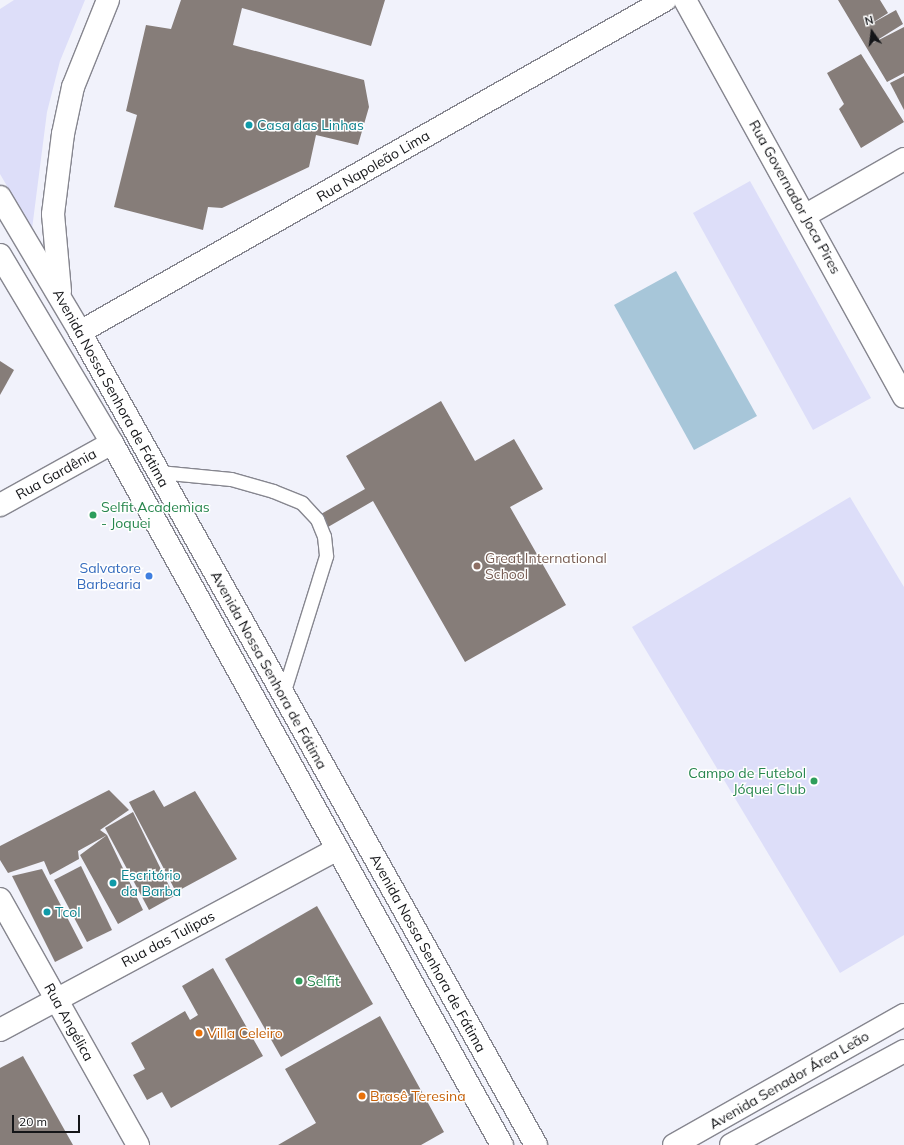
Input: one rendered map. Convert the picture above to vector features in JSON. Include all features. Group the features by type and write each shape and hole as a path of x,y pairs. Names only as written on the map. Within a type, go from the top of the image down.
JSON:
{"street":[{"path":"62,300 53,214 63,134 73,87 108,0"},
{"name":"Rua Napoleão Lima","path":"80,332 665,0"},
{"name":"Rua Governador Joca Pires","path":"685,0 806,215 904,396"},
{"path":"806,215 904,159"},
{"name":"Avenida Nossa Senhora de Fátima","path":"0,197 62,300 536,1145"},
{"name":"Avenida Nossa Senhora de Fátima","path":"0,255 112,443 502,1145"},
{"name":"Rua Gardênia","path":"0,505 112,443"},
{"name":"Rua das Tulipas","path":"0,1030 337,849"},
{"name":"Rua Angélica","path":"0,899 138,1145"},
{"name":"Avenida Senador Área Leão","path":"674,1145 904,1015"},
{"path":"864,1038 879,1064"},
{"name":"Avenida Senador Área Leão","path":"731,1145 904,1051"},
{"path":"764,1094 777,1120"}],"lane":[{"path":"158,472 231,479 273,491 302,503 317,519 324,536 326,556 283,694"}],"shaded area":[{"path":"14,0 85,0 60,61 47,112 32,229 0,174 0,9"},
{"path":"750,181 871,398 813,430 693,213"},
{"path":"676,271 757,416 694,450 614,305"},
{"name":"Campo de Futebol Jóquei Club","path":"850,497 904,587 904,935 840,973 632,627"}],"building":[{"name":"Casa das Linhas","path":"181,0 385,0 371,46 242,8 233,45 364,80 369,107 358,145 316,135 309,167 222,208 208,207 203,230 114,207 137,115 126,111 146,25 171,29"},
{"path":"838,0 880,0 888,13 869,25 896,10 903,24 871,44 904,27 904,73 887,82"},
{"path":"861,54 904,122 861,148 839,109 844,104 827,73"},
{"path":"904,76 904,110 890,83"},
{"path":"0,361 14,370 0,395"},
{"name":"Great International School","path":"441,401 475,461 514,439 543,489 510,507 566,605 465,662 373,501 328,527 321,514 365,489 346,456"},
{"path":"109,790 129,810 100,830 107,835 78,851 79,859 50,875 44,861 8,873 0,860 0,846"},
{"path":"154,790 164,807 195,791 237,859 176,892 129,802"},
{"path":"133,812 174,896 149,910 105,828"},
{"name":"Escritório da Barba","path":"107,835 143,910 118,924 80,855"},
{"path":"81,866 112,930 87,942 54,880"},
{"name":"Tcol","path":"42,869 83,948 55,962 12,876"},
{"name":"Selfit","path":"317,906 373,1004 281,1057 225,959"},
{"name":"Villa Celeiro","path":"213,968 263,1056 171,1108 162,1092 147,1100 133,1075 145,1069 131,1043 185,1011 190,1020 198,1015 182,986"},
{"name":"Brasê Teresina","path":"380,1016 444,1132 421,1145 278,1145 316,1123 285,1069"},
{"path":"23,1056 73,1145 0,1145 0,1068"}],"place":[{"name":"Casa das Linhas","path":"249,125"},
{"name":"Selfit Academias - Joquei","path":"93,515"},
{"name":"Great International School","path":"477,566"},
{"name":"Salvatore Barbearia","path":"149,576"},
{"name":"Campo de Futebol Jóquei Club","path":"814,781"},
{"name":"Escritório da Barba","path":"113,883"},
{"name":"Tcol","path":"47,912"},
{"name":"Selfit","path":"299,981"},
{"name":"Villa Celeiro","path":"199,1033"},
{"name":"Brasê Teresina","path":"362,1096"}]}
